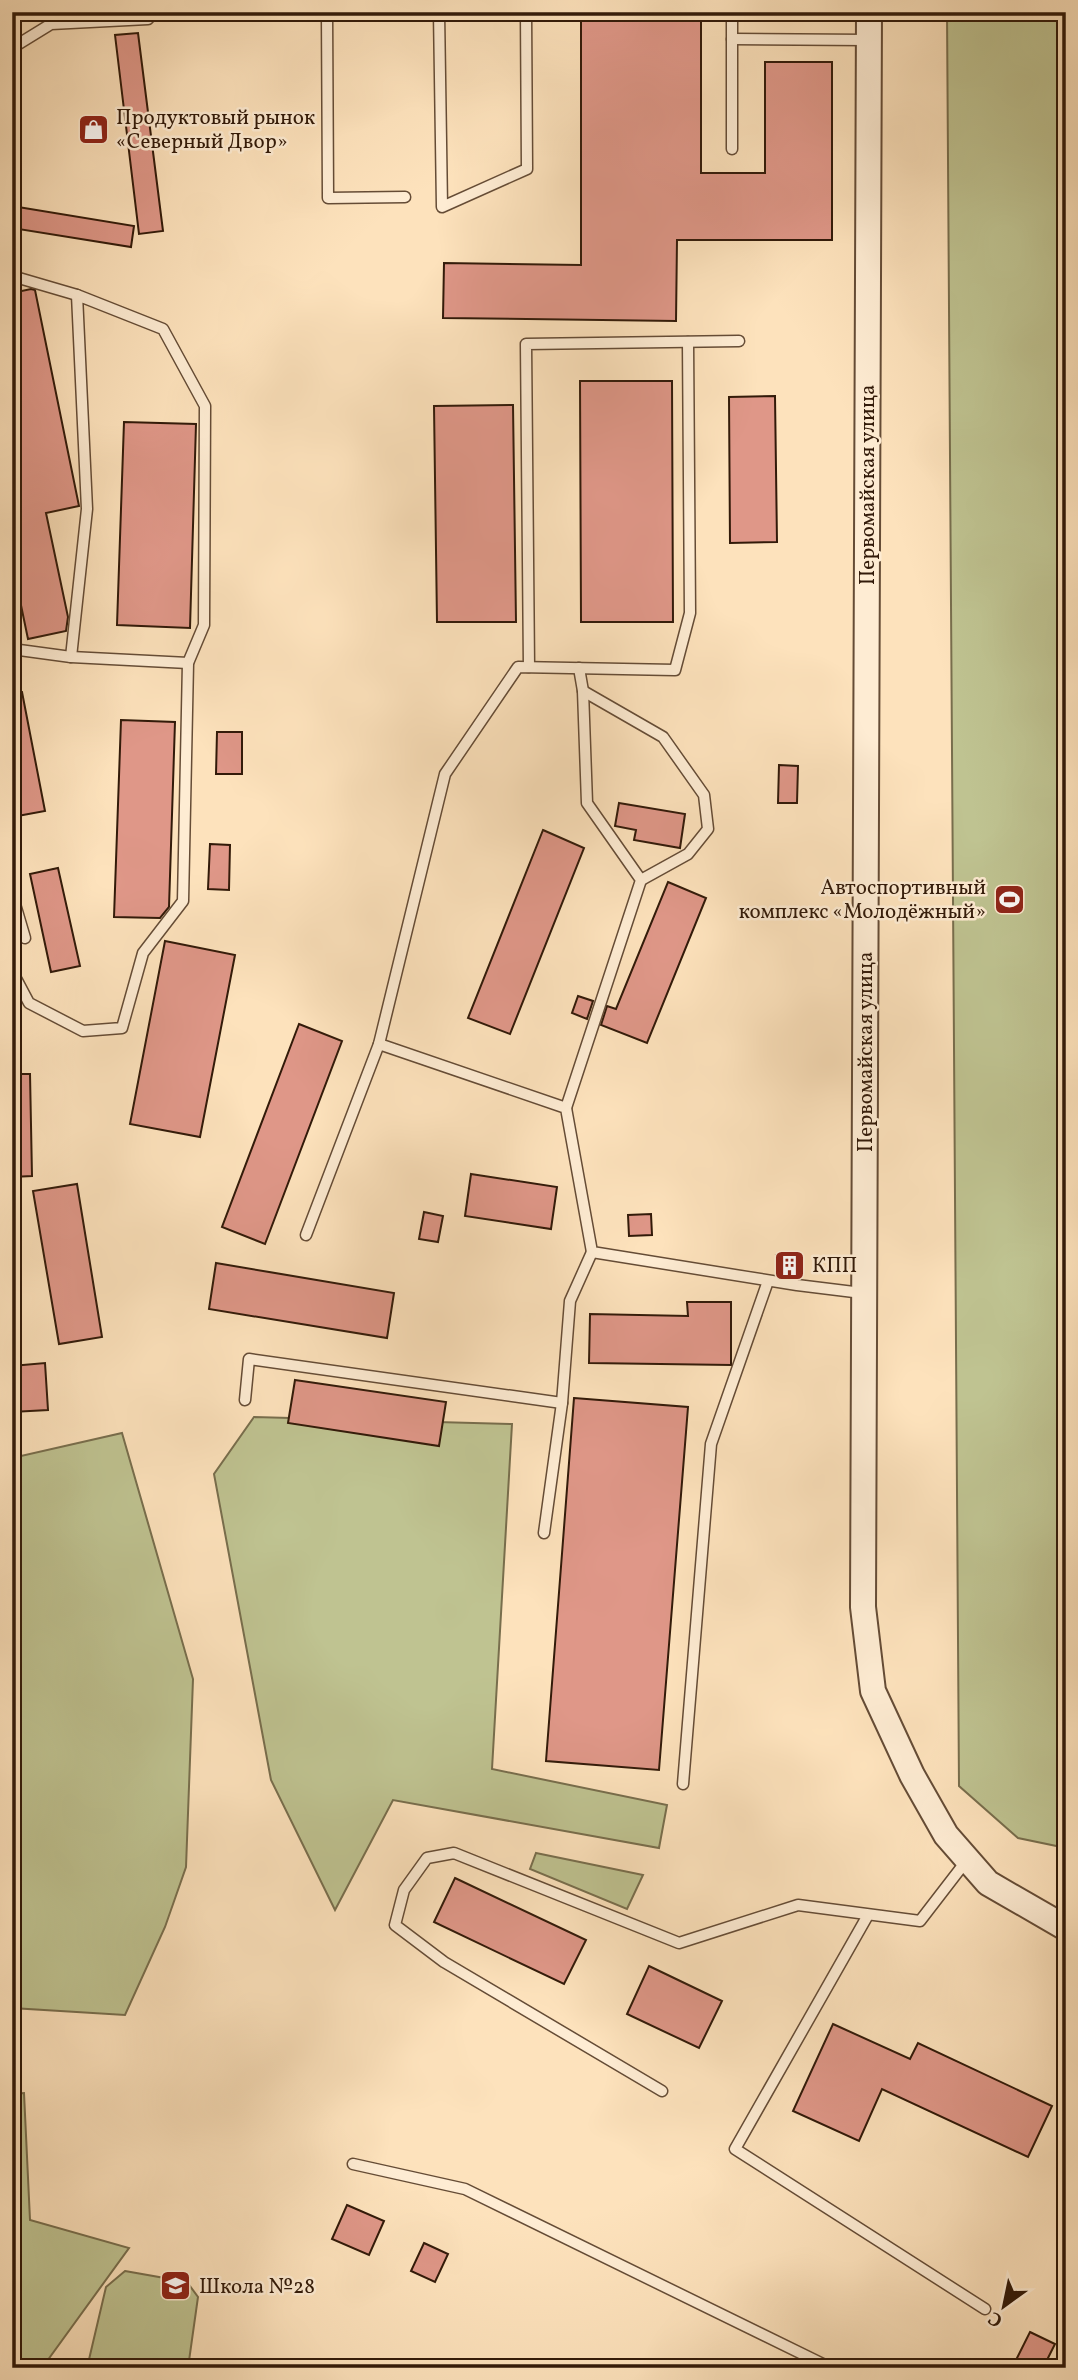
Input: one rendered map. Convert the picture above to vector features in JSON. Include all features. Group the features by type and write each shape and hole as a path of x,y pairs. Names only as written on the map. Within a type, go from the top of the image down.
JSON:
{"street":[{"name":"Первомайская улица","path":"869,12 863,1607 873,1691 918,1787 946,1835 988,1883 1066,1928"}],"lane":[{"path":"12,48 51,24 148,19 154,12"},
{"path":"327,12 328,198 405,197"},
{"path":"439,12 442,207 527,169 526,12"},
{"path":"732,12 732,149"},
{"path":"732,38 869,40"},
{"path":"12,276 77,295 163,329 205,406 204,625 188,663 183,901 143,953 122,1028 83,1031 29,1003 12,971"},
{"path":"71,657 87,509 77,295"},
{"path":"529,667 526,344 739,341"},
{"path":"306,1235 379,1044 445,774 518,667 675,670 690,613 688,342"},
{"path":"12,649 71,657 188,663"},
{"path":"579,668 583,691 587,803 641,880"},
{"path":"544,1533 562,1403 570,1301 593,1252 566,1108 641,880 688,854 708,829 704,795 663,737 583,691"},
{"path":"12,894 25,938"},
{"path":"379,1044 566,1108"},
{"path":"593,1252 864,1294"},
{"path":"683,1784 711,1444 768,1281"},
{"path":"245,1400 249,1359 562,1403"},
{"path":"662,2091 444,1962 395,1925 404,1890 427,1858 454,1853 680,1943 798,1906 920,1922 967,1859"},
{"path":"868,1915 735,2149 985,2309"},
{"path":"1066,2141 1066,2147"},
{"path":"353,2164 465,2189 831,2368"}],"green space":[{"name":"Автоспортивный комплекс «Молодёжный»","path":"947,12 1066,12 1066,1848 1018,1838 959,1786"},
{"path":"254,1417 512,1424 492,1769 667,1805 659,1848 393,1800 335,1910 271,1780 214,1474"},
{"path":"122,1433 193,1679 186,1867 165,1927 125,2015 12,2008 12,1458"},
{"path":"536,1853 643,1875 627,1909 530,1869"},
{"path":"24,2093 30,2220 129,2248 42,2368 12,2368 12,2094"},
{"path":"125,2271 187,2282 198,2297 188,2368 87,2368 106,2287"}],"building":[{"path":"581,12 701,12 701,173 765,173 765,62 832,62 832,240 677,240 676,321 443,318 444,263 581,265"},
{"path":"138,33 163,231 139,234 115,35"},
{"path":"12,206 134,226 131,247 12,228"},
{"path":"35,290 79,506 46,513 68,617 66,631 28,639 12,562 12,293"},
{"path":"580,381 672,381 673,622 581,622"},
{"path":"775,396 777,542 730,543 729,397"},
{"path":"513,405 516,622 437,622 434,406"},
{"path":"124,422 196,424 190,628 117,625"},
{"path":"22,692 45,811 12,817 12,693"},
{"path":"121,720 175,722 169,907 160,918 114,917"},
{"path":"217,732 242,732 242,774 216,774"},
{"path":"779,765 798,766 797,803 778,803"},
{"path":"619,803 685,814 680,848 634,840 636,830 615,826"},
{"path":"543,830 584,848 510,1034 468,1018"},
{"path":"210,844 230,845 229,890 208,889"},
{"path":"58,868 80,966 51,972 30,874"},
{"path":"668,882 706,898 647,1043 601,1025 607,1006 616,1009"},
{"path":"165,941 235,955 200,1137 130,1124"},
{"path":"578,996 593,1001 587,1019 572,1013"},
{"path":"299,1024 342,1041 265,1244 222,1227"},
{"path":"12,1074 30,1074 32,1176 12,1177"},
{"path":"471,1174 557,1187 551,1229 465,1216"},
{"path":"77,1184 102,1337 59,1344 33,1191"},
{"path":"424,1212 443,1216 438,1242 419,1239"},
{"path":"651,1214 652,1235 629,1236 628,1215"},
{"name":"КПП","path":"776,1255 801,1255 801,1276 777,1274"},
{"path":"216,1263 394,1293 387,1338 209,1309"},
{"path":"687,1302 731,1302 731,1365 589,1363 590,1314 688,1316"},
{"path":"45,1363 48,1410 12,1412 12,1366"},
{"path":"295,1380 446,1402 439,1446 288,1423"},
{"path":"574,1398 688,1407 659,1770 546,1761"},
{"path":"455,1878 586,1940 564,1984 434,1922"},
{"path":"649,1966 722,2001 699,2048 627,2014"},
{"path":"833,2024 910,2059 918,2043 1052,2106 1028,2157 882,2089 859,2141 793,2111"},
{"path":"347,2205 384,2221 369,2255 332,2239"},
{"path":"424,2243 448,2254 435,2282 411,2271"},
{"path":"1030,2332 1055,2344 1043,2368 1012,2368"}],"place":[{"name":"Продуктовый рынок «Северный Двор»","path":"93,129"},
{"name":"Автоспортивный комплекс «Молодёжный»","path":"1009,899"},
{"name":"КПП","path":"789,1265"},
{"name":"Школа №28","path":"176,2286"}]}
